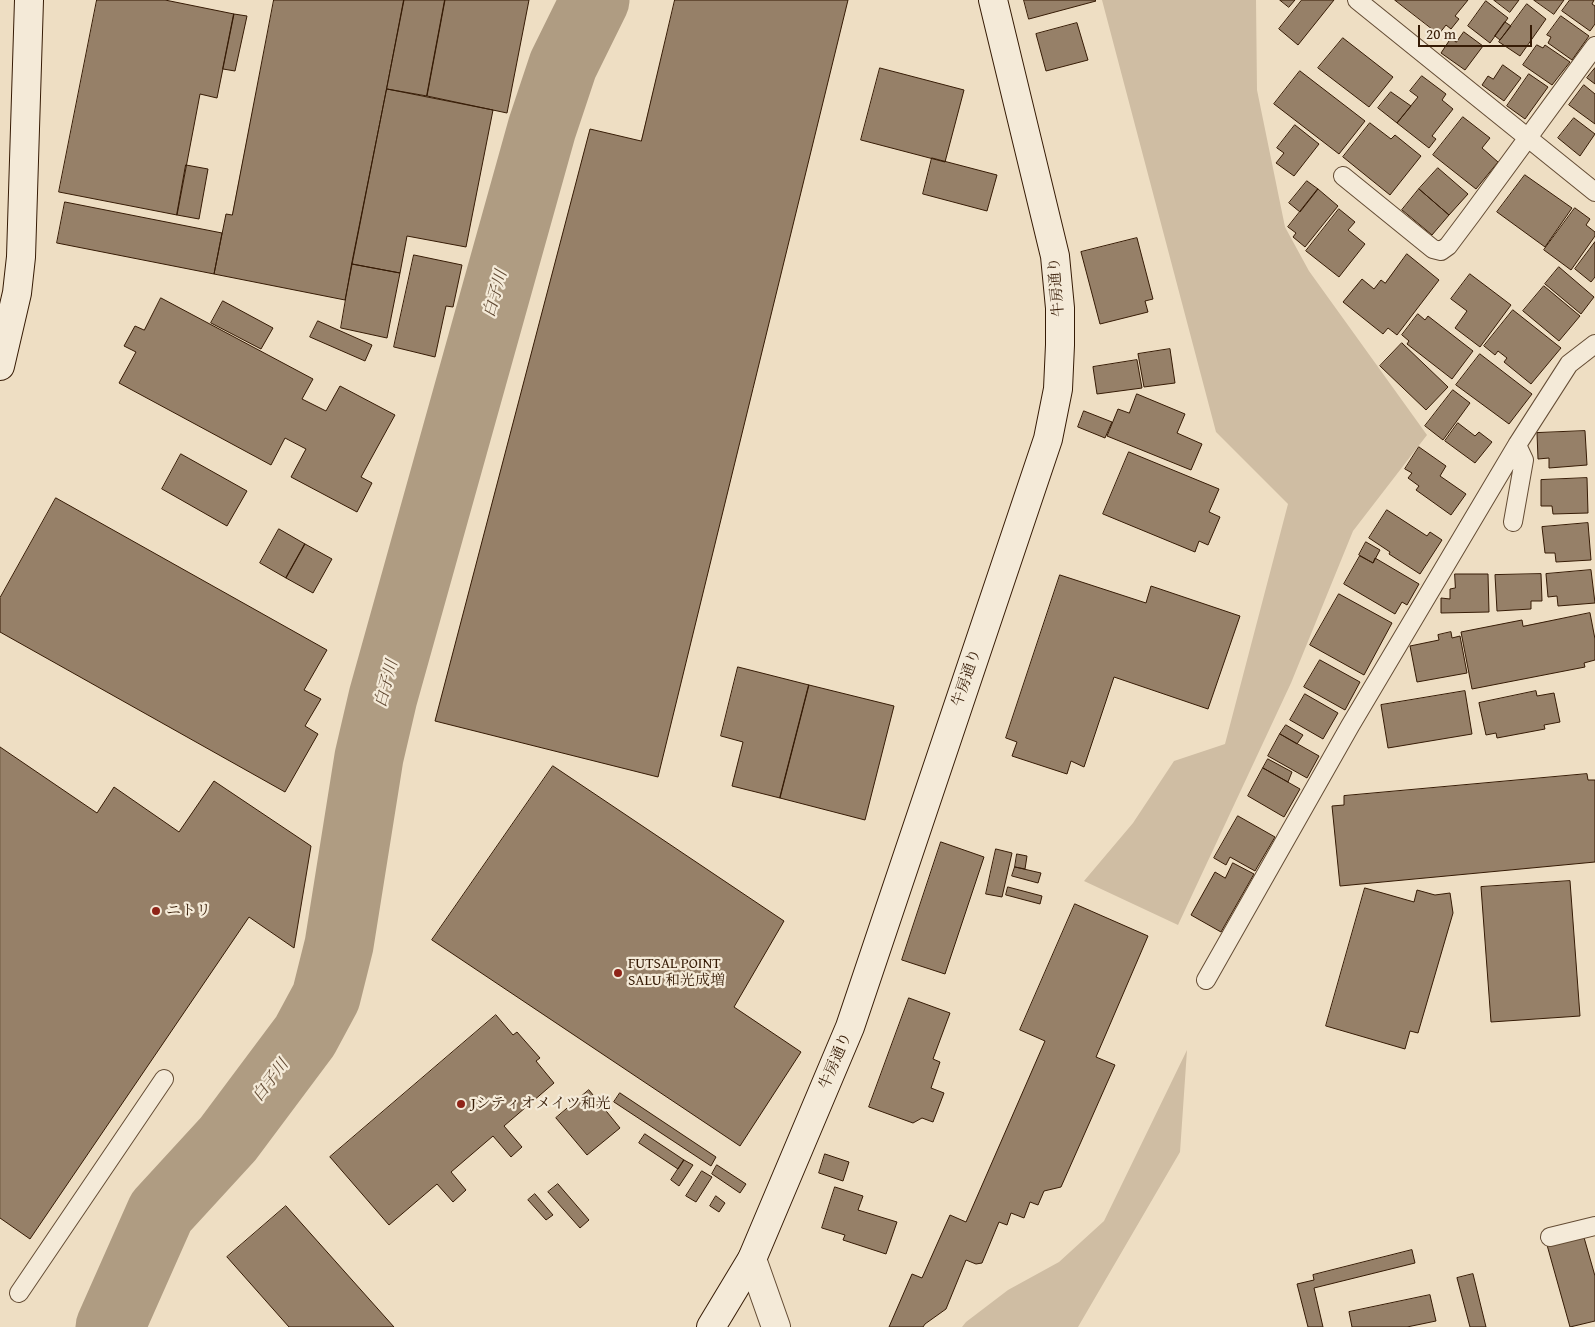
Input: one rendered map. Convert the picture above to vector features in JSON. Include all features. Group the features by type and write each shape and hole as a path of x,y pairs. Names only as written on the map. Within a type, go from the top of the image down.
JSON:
{"street":[{"path":"0,366 18,293 21,257 29,0"},
{"name":"牛房通り","path":"711,1327 752,1259 850,1027 1048,439 1058,389 1060,308 1055,256 993,0"},
{"path":"752,1259 776,1327"}],"lane":[{"path":"1357,0 1595,192"},
{"path":"1343,176 1433,249 1441,252 1448,246 1529,138 1595,46"},
{"path":"1206,980 1355,718 1517,444 1569,364 1595,344"},
{"path":"1514,522 1524,460 1517,444"},
{"path":"19,1293 164,1079"},
{"path":"1550,1237 1595,1226"}],"shaded area":[{"path":"1102,0 1256,0 1257,90 1285,227 1309,271 1427,435 1353,531 1291,683 1178,925 1084,881 1133,823 1174,761 1225,744 1288,504 1216,432"},
{"path":"1187,1050 1180,1152 1078,1327 962,1327 1008,1290 1059,1262 1104,1221"}],"building":[{"path":"97,0 165,0 234,14 217,98 200,94 177,215 59,192"},
{"path":"274,0 404,0 345,300 214,274 226,214 232,215"},
{"path":"404,0 445,0 427,96 387,89"},
{"path":"445,0 529,0 507,113 427,96"},
{"path":"675,0 848,0 658,777 435,721 590,129 641,141"},
{"path":"1024,0 1095,0 1096,1 1029,19"},
{"path":"1280,0 1295,0 1289,7"},
{"path":"1302,0 1334,0 1298,45 1279,29"},
{"path":"1395,0 1468,0 1455,16 1459,19 1451,29 1446,25 1439,34"},
{"path":"1494,0 1519,0 1510,12"},
{"path":"1534,0 1564,0 1554,14"},
{"path":"1570,0 1594,0 1592,4 1595,6 1595,24 1590,31 1562,11"},
{"path":"1486,1 1508,18 1490,43 1468,26"},
{"path":"1527,4 1546,19 1520,56 1499,42"},
{"path":"234,14 247,16 235,71 223,69"},
{"path":"1561,16 1589,36 1572,60 1548,43 1551,37 1547,35"},
{"path":"1505,22 1511,26 1500,40 1495,36"},
{"path":"1077,23 1088,60 1046,71 1036,34"},
{"path":"1464,32 1483,46 1465,70 1441,53 1451,38 1456,42"},
{"path":"1343,38 1393,77 1369,107 1318,68"},
{"path":"1537,45 1543,48 1545,45 1570,62 1552,85 1523,65"},
{"path":"1503,65 1521,78 1504,101 1482,85 1488,76 1493,79"},
{"path":"880,68 964,90 945,162 861,140"},
{"path":"1595,68 1595,84 1587,78"},
{"path":"1300,71 1365,121 1339,154 1274,104"},
{"path":"1529,74 1548,87 1525,119 1507,106"},
{"path":"1422,76 1446,94 1442,100 1453,109 1432,136 1436,139 1429,148 1397,123 1418,97 1410,91"},
{"path":"1584,85 1595,94 1595,124 1569,105"},
{"path":"387,89 493,110 466,247 407,236 400,273 352,264"},
{"path":"1391,92 1411,106 1397,123 1378,108"},
{"path":"1463,117 1490,138 1482,148 1498,162 1476,189 1433,155"},
{"path":"1574,118 1595,134 1580,156 1558,138"},
{"path":"1370,123 1391,139 1395,135 1421,156 1390,195 1343,157"},
{"path":"1295,125 1319,144 1294,176 1276,163 1284,153 1277,148"},
{"path":"932,158 997,175 987,211 923,194"},
{"path":"186,165 208,169 199,219 177,215"},
{"path":"1438,168 1468,194 1449,215 1419,189"},
{"path":"1525,175 1572,208 1545,247 1497,212"},
{"path":"1307,181 1318,189 1300,212 1289,203"},
{"path":"1318,189 1338,206 1305,247 1293,237 1296,233 1288,227"},
{"path":"1419,189 1449,215 1432,235 1402,210"},
{"path":"65,202 222,233 214,274 57,243"},
{"path":"1575,208 1590,219 1586,225 1595,232 1595,236 1571,270 1544,250"},
{"path":"1339,209 1355,222 1348,230 1365,244 1339,277 1306,251"},
{"path":"1137,238 1153,299 1145,301 1148,312 1100,324 1081,252"},
{"path":"1595,242 1595,277 1591,282 1575,269"},
{"path":"1407,254 1439,280 1397,335 1388,328 1383,334 1343,302 1362,279 1374,289 1381,280 1385,283"},
{"path":"414,255 462,265 453,307 446,306 435,357 394,347"},
{"path":"352,264 400,273 387,338 341,328"},
{"path":"1559,267 1594,297 1581,314 1545,284"},
{"path":"1470,274 1511,305 1480,347 1455,328 1467,311 1451,299"},
{"path":"1544,286 1580,316 1559,341 1523,311"},
{"path":"161,298 313,379 302,399 326,411 340,386 395,415 361,477 372,483 357,512 291,477 306,449 285,438 271,465 119,383 136,352 124,346 135,326 144,330"},
{"path":"223,301 273,328 261,349 211,323"},
{"path":"1513,310 1561,348 1531,384 1504,362 1507,358 1498,351 1495,355 1484,346"},
{"path":"1418,314 1425,320 1428,316 1473,351 1452,379 1407,344 1409,341 1402,335"},
{"path":"318,321 372,345 365,361 310,337"},
{"path":"1402,343 1448,387 1426,410 1380,366"},
{"path":"1170,349 1175,383 1144,387 1138,354"},
{"path":"1480,354 1532,394 1509,424 1456,385"},
{"path":"1137,360 1142,388 1097,394 1093,367"},
{"path":"1453,390 1470,403 1443,440 1425,426"},
{"path":"1137,394 1185,414 1177,433 1202,444 1191,470 1107,436 1118,409 1129,413"},
{"path":"1084,411 1112,422 1105,438 1078,427"},
{"path":"1458,423 1475,436 1479,432 1492,442 1475,463 1445,441"},
{"path":"1585,431 1587,465 1549,468 1549,458 1538,459 1537,433"},
{"path":"1419,447 1446,466 1440,476 1466,494 1451,515 1416,490 1419,486 1408,478 1412,473 1405,469"},
{"path":"1129,452 1219,489 1209,512 1220,517 1208,545 1199,541 1195,552 1103,514"},
{"path":"181,454 247,491 227,526 162,489"},
{"path":"1587,478 1588,513 1553,514 1552,506 1541,506 1541,480"},
{"path":"56,498 327,650 304,690 321,699 305,726 318,734 285,792 0,632 0,598"},
{"path":"1387,510 1427,536 1430,532 1442,540 1420,574 1389,554 1390,552 1369,538"},
{"path":"1588,523 1591,560 1556,562 1555,553 1545,553 1542,527"},
{"path":"279,529 305,544 286,578 260,563"},
{"path":"1366,542 1380,550 1373,563 1359,555"},
{"path":"305,544 332,559 313,593 286,578"},
{"path":"1360,556 1373,563 1375,558 1419,584 1407,605 1402,602 1395,614 1344,584"},
{"path":"1591,570 1595,603 1558,606 1557,596 1548,597 1546,574"},
{"path":"1455,574 1488,574 1489,612 1441,613 1441,598 1450,599 1450,589 1455,588"},
{"path":"1541,574 1542,601 1531,601 1531,609 1497,611 1495,575"},
{"path":"1060,575 1146,603 1151,586 1240,616 1208,709 1114,677 1084,767 1071,761 1067,774 1012,756 1017,742 1006,738"},
{"path":"1339,594 1392,623 1364,675 1310,645"},
{"path":"1590,613 1595,639 1595,660 1584,663 1585,667 1472,689 1461,632 1522,620 1523,626"},
{"path":"1451,632 1452,638 1460,636 1467,673 1417,682 1410,646 1439,640 1438,635"},
{"path":"1320,660 1360,682 1345,710 1304,687"},
{"path":"738,667 809,685 780,798 732,786 743,742 721,736"},
{"path":"809,685 894,706 865,820 780,798"},
{"path":"1465,691 1472,734 1388,748 1381,705"},
{"path":"1536,691 1537,696 1554,693 1560,722 1544,725 1545,729 1497,738 1496,733 1486,735 1479,703"},
{"path":"1305,694 1338,713 1323,739 1290,720"},
{"path":"1286,725 1303,735 1297,744 1280,734"},
{"path":"1280,734 1319,756 1307,778 1268,756"},
{"path":"0,747 97,813 114,787 179,832 214,781 311,846 294,948 249,917 30,1239 0,1218"},
{"path":"1268,759 1292,772 1288,782 1263,768"},
{"name":"FUTSAL POINT SALU 和光成増","path":"553,766 784,921 734,1007 801,1052 740,1146 432,940"},
{"path":"1263,768 1300,789 1284,817 1248,796"},
{"path":"1587,774 1588,780 1595,780 1595,862 1340,886 1332,806 1344,805 1344,796"},
{"path":"1238,816 1275,837 1255,871 1230,857 1226,865 1214,858"},
{"path":"941,842 984,857 945,974 902,960"},
{"path":"996,849 1012,853 1002,897 986,894"},
{"path":"1017,854 1027,856 1025,869 1015,867"},
{"path":"1233,863 1254,874 1221,932 1191,915 1215,872 1225,878"},
{"path":"1015,867 1041,873 1038,883 1012,876"},
{"path":"1570,881 1580,1016 1491,1022 1481,887"},
{"path":"1008,887 1042,896 1040,904 1006,895"},
{"path":"1365,888 1414,902 1417,890 1435,895 1450,893 1453,913 1418,1033 1410,1031 1405,1049 1326,1026"},
{"path":"1075,904 1148,936 1096,1057 1115,1065 1061,1187 1044,1191 1038,1205 1030,1202 1024,1218 1011,1213 1007,1225 999,1222 982,1263 976,1264 966,1260 946,1309 923,1327 889,1327 912,1274 922,1278 950,1215 966,1222 1045,1041 1020,1030"},
{"path":"909,998 950,1013 933,1059 940,1062 931,1088 944,1093 933,1122 922,1118 913,1123 869,1107"},
{"name":"Jシティオメイツ和光","path":"496,1015 513,1035 517,1032 540,1058 536,1061 554,1083 504,1126 522,1147 511,1157 493,1136 451,1172 466,1190 453,1202 437,1184 389,1225 330,1157"},
{"path":"589,1090 620,1128 587,1155 556,1118"},
{"path":"620,1093 716,1157 711,1166 614,1102"},
{"path":"645,1134 684,1160 678,1169 639,1143"},
{"path":"825,1154 849,1162 843,1181 819,1173"},
{"path":"684,1160 693,1165 679,1186 671,1180"},
{"path":"717,1165 746,1184 740,1193 712,1174"},
{"path":"702,1171 712,1177 696,1202 686,1196"},
{"path":"558,1184 589,1220 580,1228 548,1192"},
{"path":"835,1187 863,1196 858,1210 897,1222 886,1254 843,1240 845,1235 822,1228"},
{"path":"535,1194 553,1215 546,1220 528,1200"},
{"path":"716,1196 725,1203 719,1212 710,1206"},
{"path":"286,1206 394,1327 289,1327 227,1257"},
{"path":"1583,1234 1595,1276 1595,1321 1570,1327 1547,1245"},
{"path":"1412,1250 1415,1263 1314,1288 1323,1327 1308,1327 1297,1284 1314,1280 1313,1275"},
{"path":"1473,1274 1486,1327 1470,1327 1457,1278"},
{"path":"1430,1295 1436,1321 1407,1327 1352,1327 1349,1312"}],"waterway":[{"name":"白子川","path":"110,1327 161,1212 228,1139 305,1036 326,997 339,945 369,757 383,697 542,128 563,65 595,0"}],"place":[{"name":"ニトリ","path":"156,911"},
{"name":"FUTSAL POINT SALU 和光成増","path":"618,973"},
{"name":"Jシティオメイツ和光","path":"461,1104"}]}
